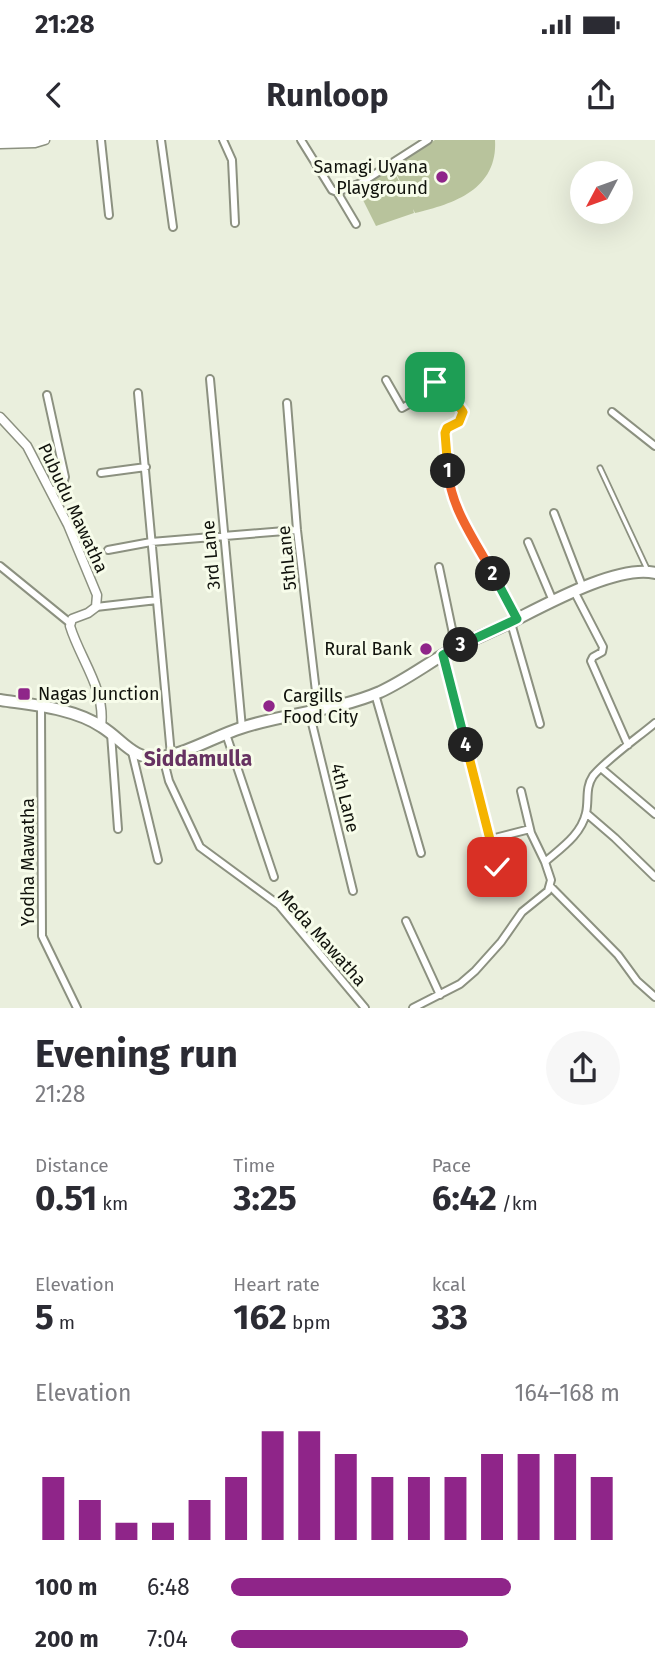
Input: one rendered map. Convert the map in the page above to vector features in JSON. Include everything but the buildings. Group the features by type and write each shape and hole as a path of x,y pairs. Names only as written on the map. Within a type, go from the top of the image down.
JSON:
{"main road":[{"path":"0,699 68,713 101,726 132,752 148,758 167,756 242,728 375,694 397,684 456,648 553,601 608,578 652,572"}],"street":[{"path":"0,144 20,141 35,143 45,140"},
{"path":"101,140 109,215"},
{"path":"161,140 173,227"},
{"path":"223,140 232,160 235,223"},
{"path":"301,140 356,224"},
{"path":"337,192 360,183 428,140"},
{"name":"3rd Lane","path":"210,379 242,728"},
{"path":"386,380 402,408 418,399 438,380 460,407 463,416 459,422 447,428 445,433 450,490 514,621 540,724"},
{"name":"Meda Mawatha","path":"138,393 157,600 169,781 200,847 279,905 365,1008"},
{"path":"47,395 65,477 63,484 51,492"},
{"name":"5thLane","path":"287,403 313,710"},
{"path":"612,412 655,446"},
{"name":"Pubudu Mawatha","path":"0,417 27,446 68,525 97,595 96,607"},
{"path":"101,473 146,467"},
{"path":"554,513 578,590 603,647 602,652 593,657 591,662 628,745"},
{"path":"108,550 151,542 298,530"},
{"path":"528,542 553,601"},
{"path":"0,566 69,623 99,696 101,726"},
{"path":"439,567 456,648"},
{"path":"69,623 75,617 96,607 157,600"},
{"path":"443,655 497,867"},
{"path":"375,694 421,853"},
{"name":"Yodha Mawatha","path":"41,707 41,936 77,1008"},
{"name":"4th Lane","path":"313,710 353,891"},
{"path":"545,862 572,839 586,813 587,788 594,775 655,723"},
{"path":"111,734 118,829"},
{"path":"226,734 274,877"},
{"path":"132,752 158,860"},
{"path":"602,769 655,814"},
{"path":"521,791 530,829 545,862 551,887 655,997"},
{"path":"586,813 655,877"},
{"path":"491,839 530,829"},
{"path":"413,1008 460,984 475,971 501,942 522,912 551,887"},
{"path":"406,921 440,995"}],"lane":[{"path":"600,468 652,572"}],"green space":[{"name":"Samagi Uyana Playground","path":"435,140 495,140 494,157 489,171 471,192 458,199 415,213 413,209 414,213 376,226 357,188 391,166 408,198 392,165"}],"place":[{"name":"Samagi Uyana Playground","path":"442,177"},
{"name":"Rural Bank","path":"426,649"},
{"name":"Nagas Junction","path":"24,694"},
{"name":"Cargills Food City","path":"269,706"}],"district":[{"name":"Siddamulla","path":"198,759"}],"route":[{"path":"435,382 442,382 463,412 459,422 447,428 445,433 451,496 517,619 443,655 497,867"}]}
